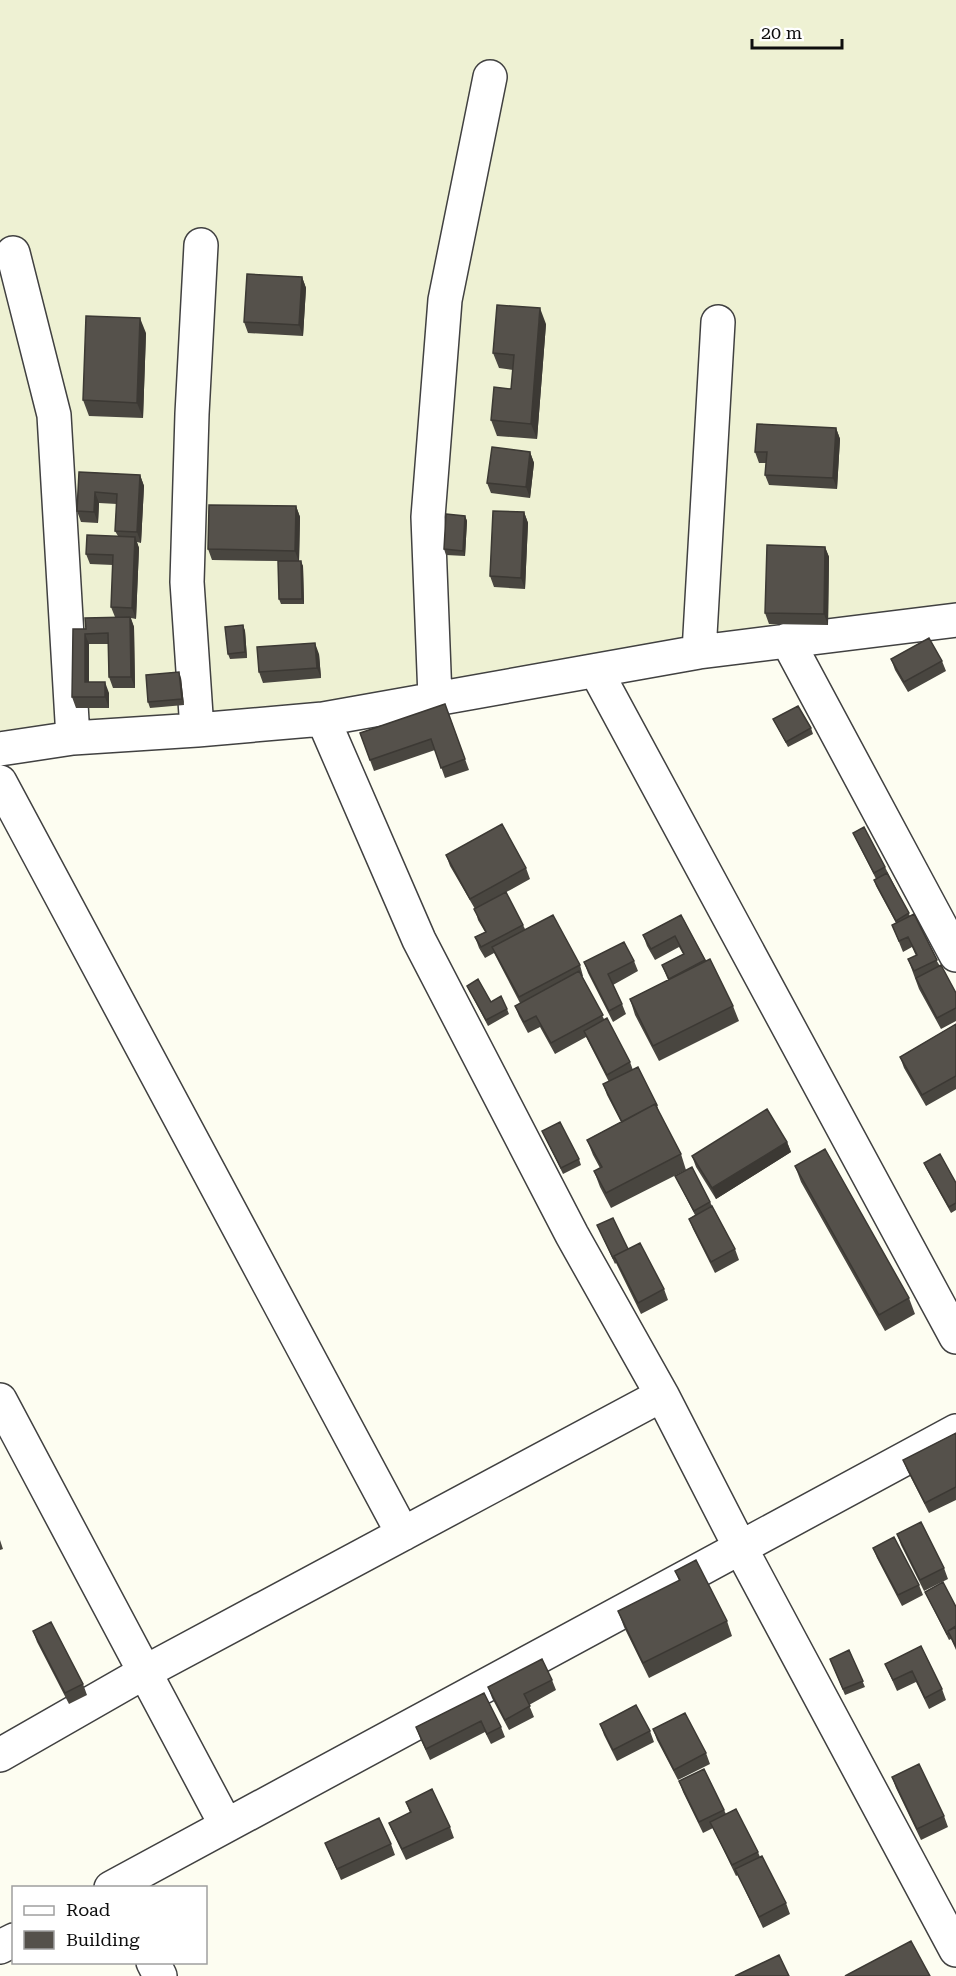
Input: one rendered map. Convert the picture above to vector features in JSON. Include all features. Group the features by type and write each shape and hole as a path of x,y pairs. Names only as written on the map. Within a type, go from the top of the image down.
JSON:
{"street":[{"path":"435,698 428,517 445,300 490,77"},
{"path":"197,730 187,582 192,414 201,244"},
{"path":"13,253 54,415 73,738"},
{"path":"699,652 718,322"},
{"path":"0,749 73,738 323,719 699,652 956,620"},
{"path":"787,640 956,955"},
{"path":"596,671 956,1337"},
{"path":"323,719 419,940 572,1234 662,1395 740,1547 956,1950"},
{"path":"0,782 403,1534"},
{"path":"0,1755 145,1672 662,1395"},
{"path":"0,1400 226,1825"},
{"path":"114,1886 956,1431"}],"green space":[{"path":"0,0 956,0 956,620 0,749"}],"building":[{"path":"247,274 302,277 299,325 244,322"},
{"path":"497,305 540,308 531,424 491,420 494,387 511,389 514,355 493,353"},
{"path":"86,316 140,318 137,403 83,400"},
{"path":"757,424 836,428 833,478 765,475 767,452 755,452"},
{"path":"492,447 530,452 526,487 487,483"},
{"path":"79,472 140,475 137,532 115,531 117,494 95,492 94,512 77,511"},
{"path":"209,505 296,506 295,551 208,549"},
{"path":"493,511 524,512 521,578 490,576"},
{"path":"446,514 465,516 463,551 444,549"},
{"path":"87,535 135,537 132,608 111,607 113,555 86,554"},
{"path":"767,545 825,547 824,614 765,613"},
{"path":"278,561 301,561 302,599 279,599"},
{"path":"130,617 131,677 109,677 108,633 85,634 85,682 105,682 105,697 72,697 73,629 86,629 85,618"},
{"path":"243,625 245,652 228,654 225,627"},
{"path":"929,638 942,661 904,682 891,659"},
{"path":"315,643 317,668 259,672 257,647"},
{"path":"179,672 182,699 148,702 146,675"},
{"path":"445,704 465,759 441,768 431,739 370,760 360,733"},
{"path":"798,706 811,728 786,742 773,719"},
{"path":"502,824 526,868 470,899 446,855"},
{"path":"864,827 885,867 874,873 853,833"},
{"path":"887,873 909,913 896,921 874,880"},
{"path":"506,892 523,925 481,947 475,937 486,932 474,909"},
{"path":"914,914 937,960 914,971 908,959 917,955 908,937 899,941 892,925"},
{"path":"553,915 580,965 519,997 492,947"},
{"path":"681,915 705,960 669,979 662,965 684,954 675,936 651,949 643,935"},
{"path":"624,942 634,961 608,974 622,1004 609,1011 584,962"},
{"path":"710,959 733,1006 653,1046 630,999"},
{"path":"941,965 956,993 956,1008 937,1018 916,978"},
{"path":"579,971 603,1015 551,1043 536,1016 524,1022 515,1006"},
{"path":"478,979 491,1002 501,996 507,1009 486,1020 467,986"},
{"path":"607,1018 630,1062 607,1075 584,1031"},
{"path":"956,1024 956,1076 922,1095 900,1057"},
{"path":"638,1067 657,1105 622,1122 603,1084"},
{"path":"655,1104 681,1154 606,1193 594,1171 602,1167 587,1140"},
{"path":"767,1109 787,1142 712,1188 692,1156"},
{"path":"560,1122 579,1159 561,1168 542,1131"},
{"path":"825,1149 909,1298 879,1315 795,1166"},
{"path":"940,1154 956,1183 956,1203 949,1207 924,1163"},
{"path":"692,1167 710,1202 694,1211 675,1176"},
{"path":"712,1206 735,1249 711,1262 689,1219"},
{"path":"613,1218 628,1249 614,1258 597,1225"},
{"path":"640,1243 664,1289 638,1303 614,1256"},
{"path":"956,1433 956,1487 925,1503 903,1460"},
{"path":"921,1522 944,1568 920,1580 897,1534"},
{"path":"894,1537 919,1585 898,1595 873,1548"},
{"path":"696,1560 727,1621 643,1663 618,1611 680,1580 675,1571"},
{"path":"943,1582 956,1607 956,1626 947,1634 925,1592"},
{"path":"51,1622 83,1684 65,1693 33,1631"},
{"path":"956,1627 956,1647 948,1631"},
{"path":"921,1646 942,1689 925,1698 912,1671 893,1680 885,1664"},
{"path":"849,1650 863,1681 843,1689 830,1659"},
{"path":"542,1659 552,1680 524,1694 530,1706 505,1720 488,1687"},
{"path":"484,1693 501,1727 487,1734 481,1721 426,1749 416,1727"},
{"path":"636,1705 650,1731 613,1750 600,1724"},
{"path":"685,1713 706,1753 674,1770 653,1729"},
{"path":"919,1764 944,1816 917,1829 892,1777"},
{"path":"704,1769 724,1810 699,1822 679,1781"},
{"path":"432,1789 450,1827 402,1849 389,1823 411,1812 406,1802"},
{"path":"736,1809 758,1852 732,1865 710,1822"},
{"path":"379,1818 391,1844 337,1869 325,1843"},
{"path":"762,1856 786,1903 759,1917 735,1869"},
{"path":"911,1941 930,1976 845,1976"},
{"path":"779,1955 789,1976 735,1976"}]}
